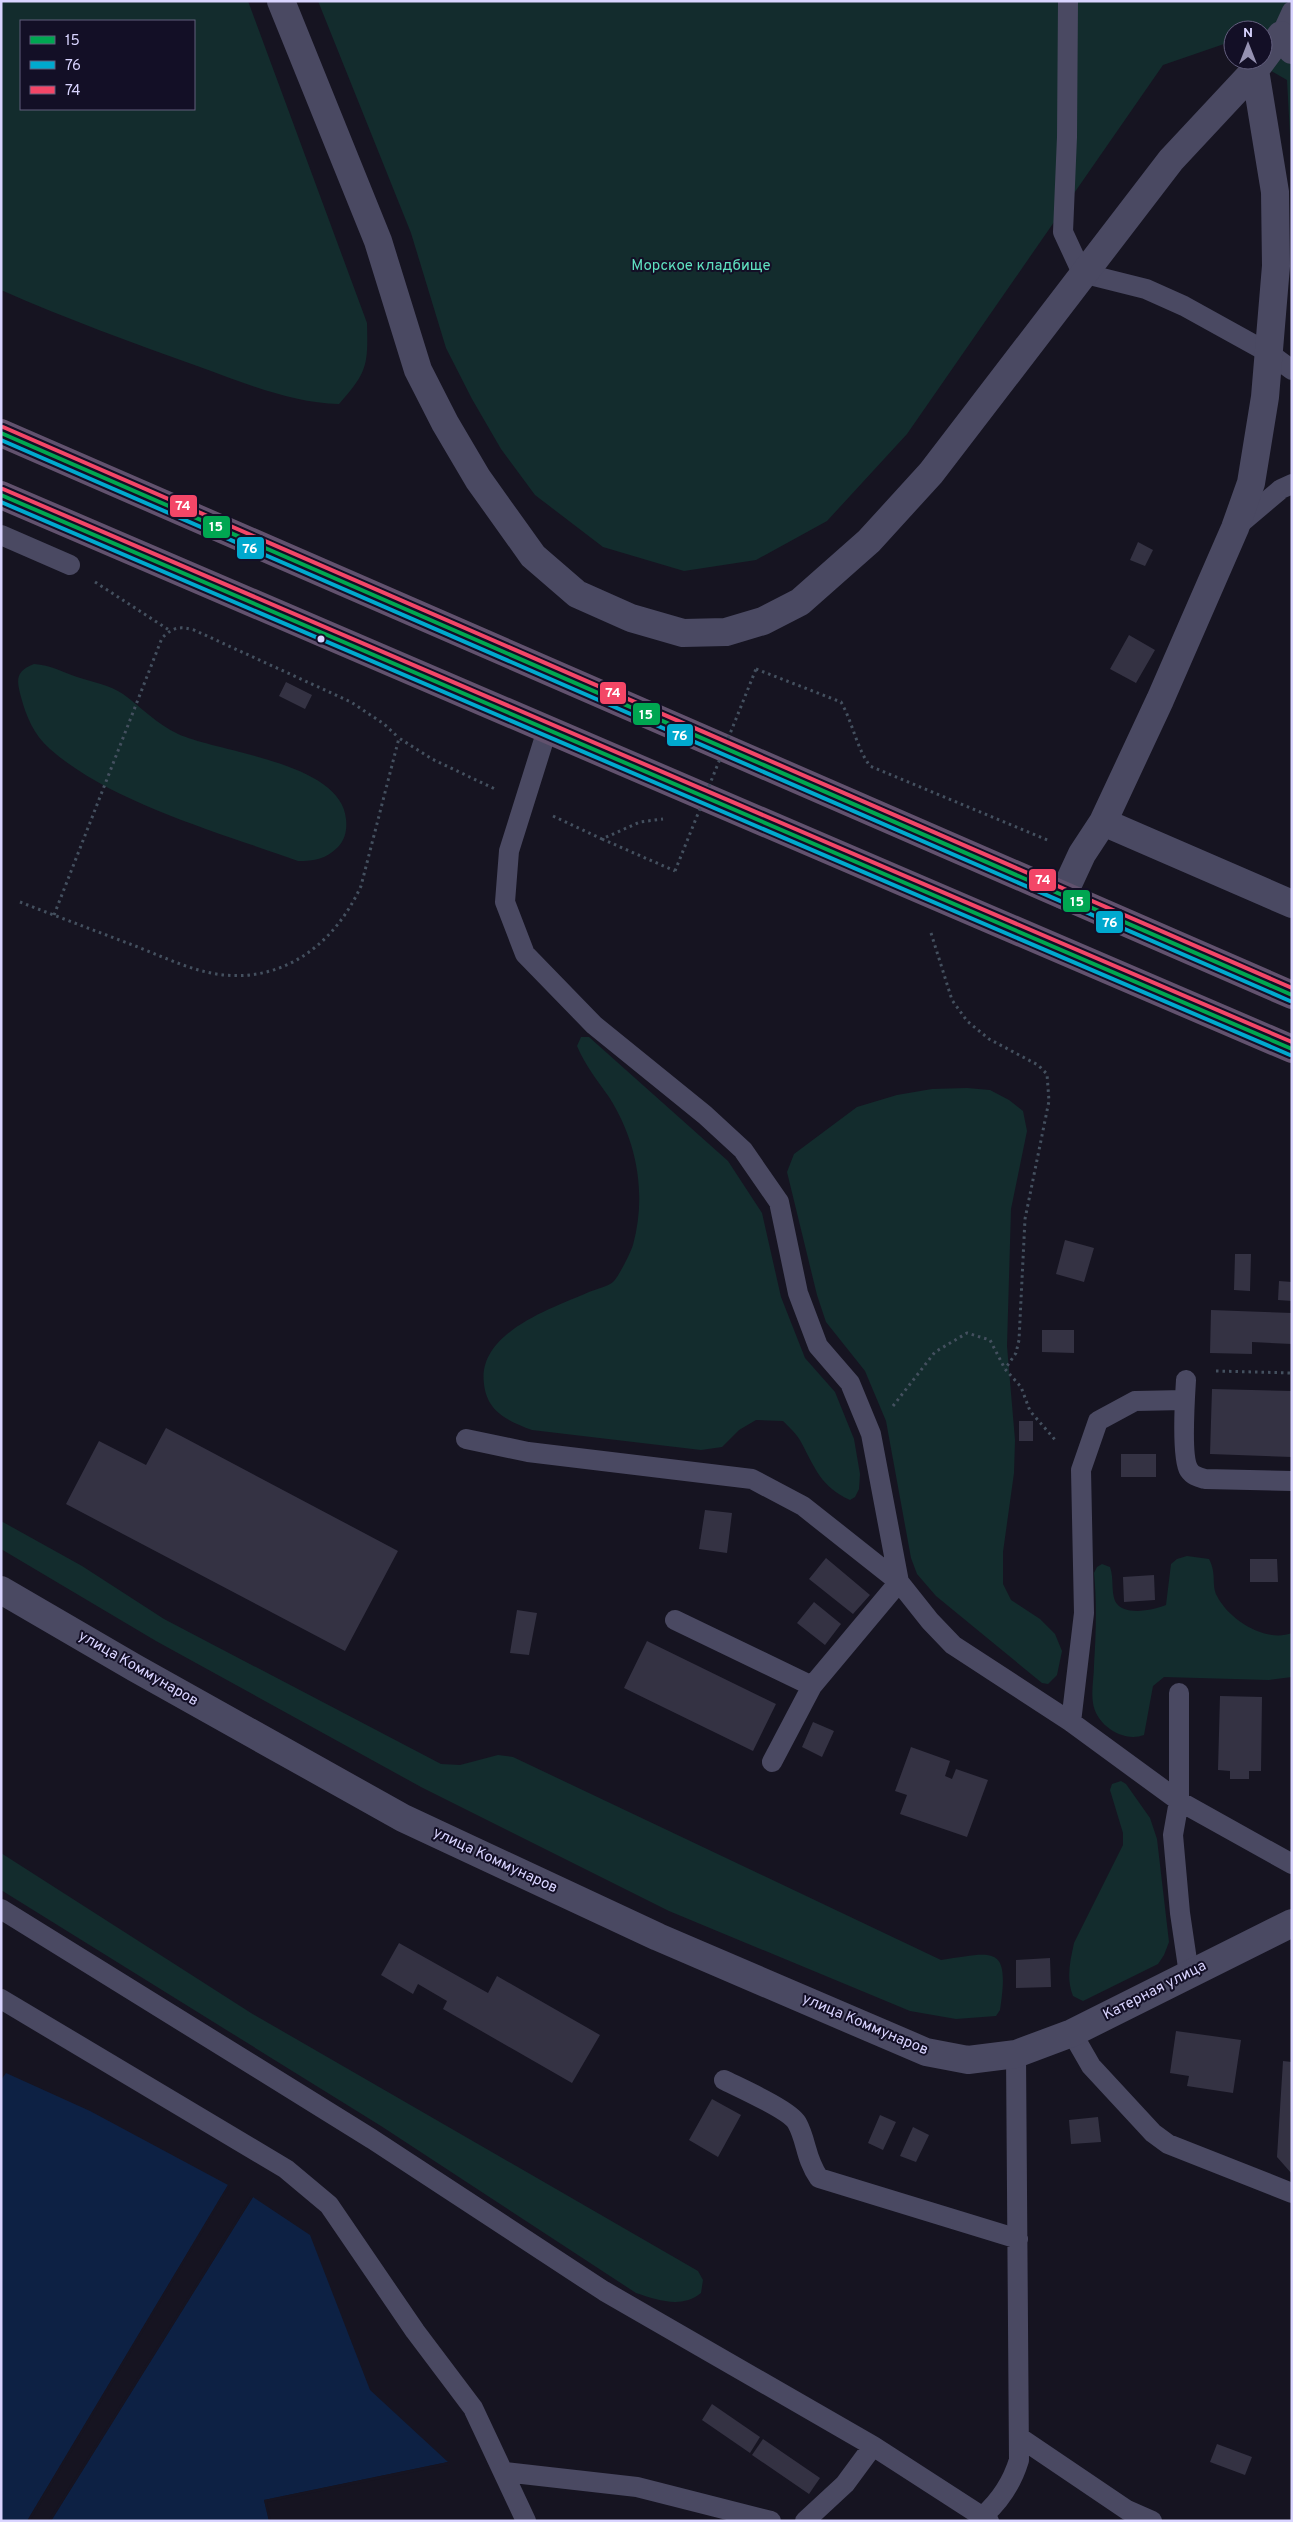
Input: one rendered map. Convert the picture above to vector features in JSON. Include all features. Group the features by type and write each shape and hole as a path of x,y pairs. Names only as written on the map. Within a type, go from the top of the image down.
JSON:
{"highway":[{"path":"1,433 1292,995"},
{"path":"1,495 1292,1049"}],"street":[{"path":"281,1 378,241 418,370 445,423 507,522 533,556 577,594 631,618 683,633 726,632 763,621 800,602 868,541 931,473 1082,273 1171,160 1255,70"},
{"path":"1273,50 1289,33"},
{"path":"1063,895 1082,854 1103,822 1160,700 1235,528 1251,483 1265,397 1283,191 1255,70"},
{"path":"1103,822 1292,904"},
{"name":"улица Коммунаров","path":"1,1590 134,1668 403,1818 649,1933 926,2052 968,2060 1016,2054"},
{"name":"Катерная улица","path":"1016,2054 1072,2033 1292,1923"}],"lane":[{"path":"1068,1 1067,137 1063,232 1082,273 1146,289 1184,306 1269,353 1292,370"},
{"path":"1235,528 1281,489 1292,484"},
{"path":"1,535 70,566"},
{"path":"547,730 509,851 505,902 525,954 594,1025 705,1115 743,1150 779,1202 798,1293 818,1346 850,1383 872,1434 899,1582"},
{"path":"1186,1380 1184,1400 1185,1455 1187,1468 1194,1476 1205,1479 1292,1482"},
{"path":"1071,1722 1084,1613 1081,1470 1098,1421 1135,1401 1184,1400"},
{"path":"466,1439 528,1452 752,1479 802,1506 899,1582 930,1621 953,1645 1071,1722 1179,1801 1292,1864"},
{"path":"772,1762 812,1686 899,1582"},
{"path":"676,1620 812,1686"},
{"path":"1180,1693 1179,1801 1173,1835 1180,1913 1189,1974"},
{"path":"1,1909 372,2139 604,2291 873,2446 986,2518 1014,2478 1019,2460 1016,2054"},
{"path":"1,1999 286,2169 329,2205 415,2331 473,2408 505,2472 526,2521"},
{"path":"1072,2033 1091,2066 1153,2133 1168,2144 1292,2193"},
{"path":"724,2080 784,2111 797,2123 810,2164 819,2178 1018,2239"},
{"path":"1019,2437 1127,2510 1152,2521"},
{"path":"805,2521 845,2484 873,2446"},
{"path":"505,2472 637,2487 770,2521"}],"path":[{"path":"70,566 170,630"},
{"path":"54,915 162,638 170,630 181,626 194,630 351,702 384,724 399,738 432,759 602,839 675,870 756,669 841,702 849,715 862,754 870,766 1082,854"},
{"path":"20,902 190,967 224,975 258,974 286,965 305,956 341,924 361,886 399,738"},
{"path":"602,839 640,822 668,820"},
{"path":"685,825 694,829"},
{"path":"939,934 930,930 952,1000 966,1021 989,1039 1038,1065 1047,1074 1050,1089 1025,1219 1019,1340 1016,1353 1005,1369"},
{"path":"872,1434 936,1352 966,1333 990,1340 1005,1369 1021,1387 1030,1411 1081,1470"},
{"path":"1186,1380 1197,1371 1292,1373"}],"green space":[{"path":"1,1 248,1 367,323 366,358 356,384 339,404 321,403 286,396 234,379 51,311 1,290"},
{"name":"Морское кладбище","path":"318,1 1292,1 1292,172 1287,80 1270,70 1273,70 1273,20 1223,20 1223,44 1163,65 907,434 827,521 756,560 684,571 603,547 535,495 501,449 472,399 446,348 411,233"},
{"path":"34,664 51,667 118,691 156,721 178,734 197,741 276,762 302,772 324,784 339,800 346,819 343,841 325,857 315,860 298,861 168,815 104,785 75,768 50,749 35,731 23,704 18,680 24,670"},
{"path":"581,1037 589,1037 728,1161 762,1213 781,1297 805,1358 835,1392 854,1439 860,1474 859,1489 855,1497 850,1500 825,1483 799,1439 783,1421 756,1420 739,1430 722,1447 701,1450 532,1430 507,1419 489,1402 484,1384 485,1366 492,1350 519,1325 555,1306 613,1282 624,1265 633,1245 639,1207 639,1187 633,1150 619,1114 580,1053 577,1046"},
{"path":"967,1088 990,1090 1009,1100 1023,1111 1027,1131 1011,1209 1007,1346 1015,1440 1014,1473 1003,1552 1003,1584 1011,1600 1040,1619 1055,1634 1062,1651 1057,1675 1048,1684 1042,1683 936,1596 917,1574 911,1558 886,1421 865,1371 826,1322 817,1295 787,1172 794,1154 857,1107 897,1095 932,1089"},
{"path":"1,1521 82,1566 164,1619 441,1764 460,1765 498,1755 513,1757 941,1960 974,1955 994,1957 1000,1963 1003,1973 1000,2010 996,2016 956,2019 910,2011 669,1911 421,1787 156,1641 1,1549"},
{"path":"1187,1556 1209,1559 1213,1570 1215,1592 1223,1605 1239,1621 1260,1632 1271,1635 1292,1633 1292,1677 1269,1680 1164,1677 1153,1686 1144,1735 1136,1737 1119,1734 1105,1725 1099,1718 1093,1703 1096,1619 1094,1573 1097,1567 1102,1564 1110,1567 1114,1597 1119,1606 1131,1611 1154,1609 1166,1605 1171,1564 1177,1559"},
{"path":"1121,1781 1126,1784 1150,1818 1157,1839 1169,1942 1158,1964 1083,2001 1073,1996 1071,1989 1069,1970 1071,1957 1074,1943 1123,1845 1123,1833 1110,1790 1112,1784"},
{"path":"1,1853 251,2013 698,2271 703,2280 701,2293 686,2301 669,2302 636,2293 381,2126 1,1890"}],"water":[{"path":"6,2073 90,2111 228,2185 27,2521 1,2521 1,2080"},
{"path":"253,2197 310,2235 370,2390 448,2462 264,2500 269,2521 51,2521"}],"pier":[{"path":"228,2185 230,2186 30,2521 27,2521"},
{"path":"251,2196 253,2197 51,2521 48,2521"},
{"path":"448,2462 448,2465 267,2502 271,2521 269,2521 264,2500"}],"building":[{"path":"1138,542 1153,550 1145,566 1130,560"},
{"path":"1129,635 1155,650 1136,683 1110,669"},
{"path":"286,682 312,695 305,709 279,696"},
{"path":"1065,1240 1094,1248 1084,1282 1056,1274"},
{"path":"1235,1254 1251,1254 1250,1291 1234,1290"},
{"path":"1279,1281 1292,1282 1292,1301 1278,1300"},
{"path":"1211,1310 1292,1313 1292,1344 1252,1342 1252,1354 1210,1353"},
{"path":"1042,1330 1074,1330 1074,1353 1042,1352"},
{"path":"1212,1389 1292,1391 1292,1457 1210,1454"},
{"path":"1019,1421 1033,1421 1033,1441 1019,1441"},
{"path":"166,1428 398,1551 345,1651 66,1504 99,1441 146,1465"},
{"path":"1121,1454 1156,1454 1156,1477 1121,1477"},
{"path":"705,1510 732,1513 727,1553 699,1549"},
{"path":"826,1558 870,1595 853,1614 809,1579"},
{"path":"1250,1559 1277,1559 1278,1582 1250,1582"},
{"path":"1154,1575 1155,1600 1124,1602 1123,1577"},
{"path":"814,1602 841,1624 825,1645 797,1623"},
{"path":"517,1610 537,1613 529,1655 510,1653"},
{"path":"647,1641 776,1704 753,1751 624,1688"},
{"path":"1220,1696 1262,1697 1261,1771 1249,1771 1249,1779 1230,1779 1230,1771 1218,1770"},
{"path":"813,1722 834,1731 822,1757 802,1747"},
{"path":"911,1747 950,1761 945,1776 952,1779 956,1769 988,1780 967,1837 900,1814 907,1795 895,1791"},
{"path":"399,1943 488,1993 497,1976 600,2035 572,2083 443,2009 447,2001 418,1984 413,1994 381,1975"},
{"path":"1050,1958 1051,1987 1016,1988 1016,1960"},
{"path":"1176,2031 1241,2040 1233,2093 1187,2086 1189,2076 1170,2073"},
{"path":"1283,2061 1292,2062 1292,2174 1277,2157"},
{"path":"712,2099 741,2115 718,2157 689,2140"},
{"path":"880,2115 896,2122 883,2150 868,2143"},
{"path":"1098,2117 1101,2142 1071,2144 1069,2120"},
{"path":"913,2127 929,2135 916,2162 900,2156"},
{"path":"712,2404 760,2437 750,2453 702,2420"},
{"path":"763,2439 820,2478 809,2494 752,2455"},
{"path":"1217,2444 1252,2457 1245,2475 1210,2462"}],"transit line":[{"name":"74","path":"3,427 1292,988"},
{"name":"15","path":"1,433 1292,995"},
{"name":"76","path":"1,440 1290,1001"},
{"name":"74","path":"3,489 1292,1042"},
{"name":"15","path":"1,495 1292,1049"},
{"name":"76","path":"1,502 1290,1055"}]}
